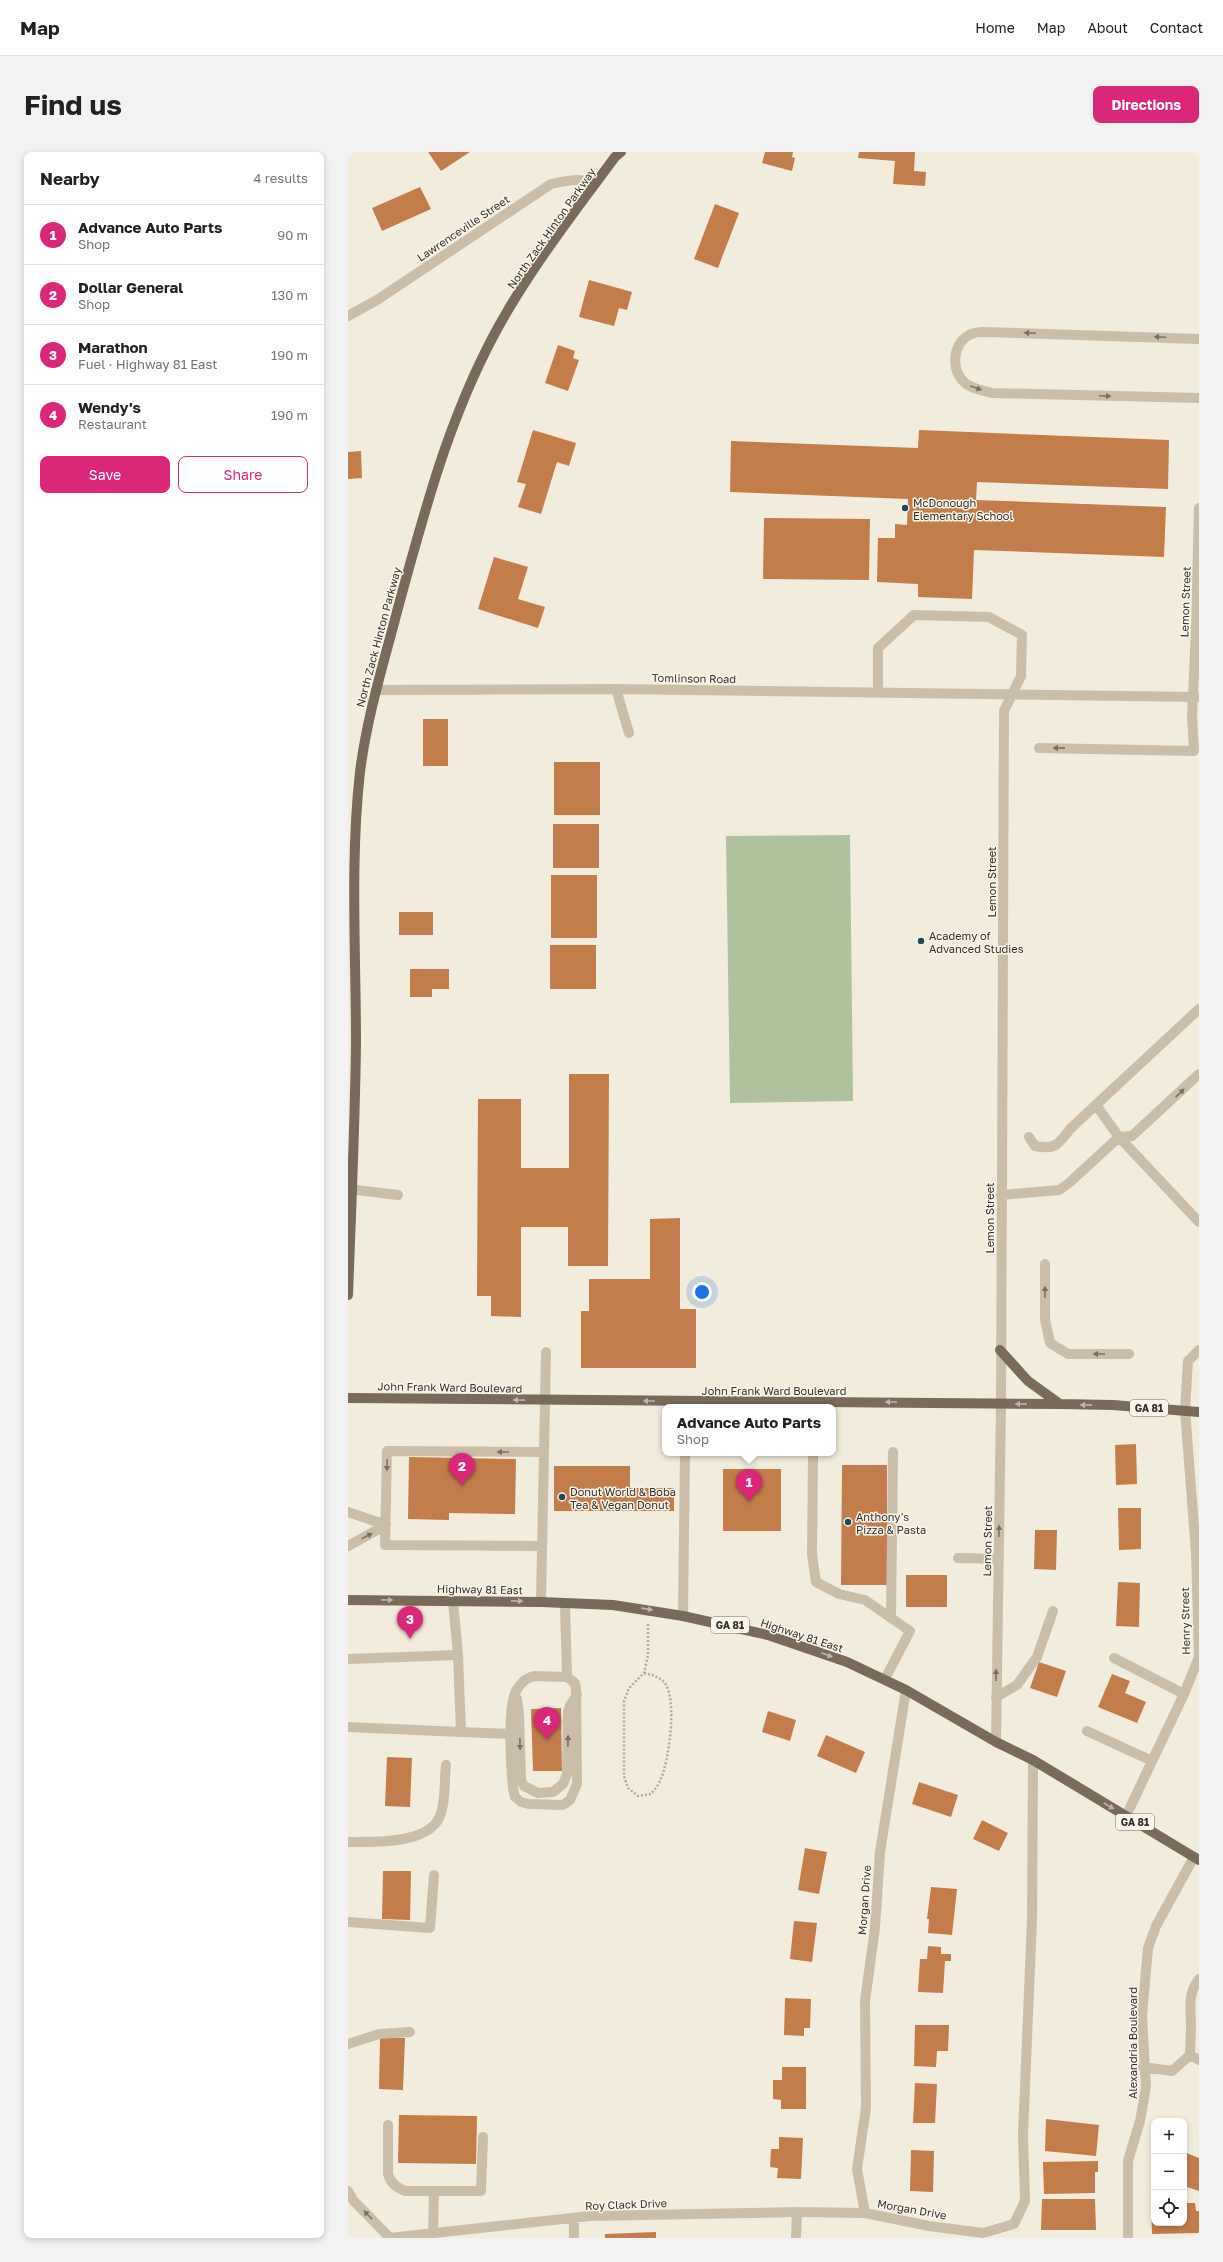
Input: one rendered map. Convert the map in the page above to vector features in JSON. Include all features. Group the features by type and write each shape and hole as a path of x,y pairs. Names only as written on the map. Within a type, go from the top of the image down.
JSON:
{"main road":[{"name":"North Zack Hinton Parkway","path":"348,1295 350,1190 356,1045 355,920 357,822 360,773 376,690 433,482 464,398 507,312 539,261 616,154"},
{"path":"1000,1350 1028,1381 1060,1404"},
{"name":"John Frank Ward Boulevard","path":"348,1398 544,1400 685,1404 1001,1403 1060,1404 1199,1412"},
{"name":"Highway 81 East","path":"348,1600 541,1602 613,1605 684,1616 768,1635 815,1650 886,1679 996,1742 1033,1760 1196,1859"}],"street":[{"name":"Lawrenceville Street","path":"348,316 377,300 551,184 571,180 585,180 596,183"},
{"path":"1199,339 984,332 970,334 961,342 955,355 956,370 963,382 974,388 992,393 1199,398"},
{"name":"Lemon Street","path":"1197,751 1196,697 1199,508"},
{"name":"Lemon Street","path":"878,693 878,648 914,615 989,617 1022,635 1021,676 1004,712 1000,1350 1001,1403 996,1742"},
{"name":"Tomlinson Road","path":"376,690 616,689 1196,697"},
{"path":"616,689 629,733"},
{"path":"1039,748 1197,751"},
{"path":"1029,1137 1035,1146 1048,1148 1060,1143 1070,1129 1199,1009"},
{"path":"1001,1195 1059,1190 1069,1183 1119,1137 1132,1136 1161,1111 1199,1074"},
{"path":"1096,1105 1119,1137 1199,1222"},
{"path":"350,1190 398,1194"},
{"path":"1045,1264 1045,1319 1050,1343 1068,1354 1129,1354"},
{"name":"Henry Street","path":"1126,1816 1184,1694 1199,1658 1196,1552 1185,1410 1188,1361 1199,1350"},
{"path":"541,1602 542,1452 546,1352"},
{"path":"541,1546 385,1545 387,1451 542,1452"},
{"path":"891,1618 893,1452"},
{"path":"684,1616 685,1456"},
{"path":"813,1456 812,1555 816,1582 839,1594 865,1600 910,1631 886,1679"},
{"path":"348,1512 386,1525"},
{"path":"348,1546 386,1525"},
{"path":"958,1558 999,1559"},
{"path":"453,1601 458,1655 461,1732"},
{"path":"565,1604 568,1677"},
{"path":"996,1697 1017,1685 1037,1657 1053,1611"},
{"path":"348,1659 458,1655"},
{"path":"1114,1658 1184,1694"},
{"path":"568,1677 575,1683 577,1695 577,1784 570,1800 563,1805 529,1804 520,1802 515,1797 512,1780 512,1710 516,1692 528,1678 568,1677"},
{"name":"Morgan Drive","path":"906,1690 880,1852 875,1928 865,2001 866,2108 857,2169 865,2213 929,2226 983,2232 1014,2224 1025,2201 1023,2127 1032,1898 1033,1760"},
{"path":"516,1692 519,1715 521,1780 524,1786 538,1793 553,1792 563,1784 566,1779 568,1712 570,1705 577,1695"},
{"path":"348,1727 511,1734"},
{"path":"1087,1731 1152,1761"},
{"path":"348,1842 389,1841 419,1834 432,1828 439,1819 443,1802 446,1765"},
{"name":"Alexandria Boulevard","path":"1128,2238 1127,2172 1131,2150 1144,2104 1146,2087 1143,2067 1142,2016 1148,1948 1156,1926 1196,1859"},
{"path":"348,1922 430,1928 434,1875"},
{"path":"1143,2067 1172,2071 1190,2055 1190,2000 1193,1986 1199,1979"},
{"path":"348,2044 379,2034 410,2032"},
{"path":"1190,2055 1199,2060"},
{"path":"388,2124 388,2168 390,2181 396,2187 405,2191 481,2191 483,2137"},
{"path":"348,2191 353,2200 389,2238"},
{"path":"433,2234 434,2191"},
{"path":"796,2238 797,2212"},
{"name":"Roy Clack Drive","path":"389,2238 590,2216 797,2212 865,2213"},
{"path":"574,2218 574,2238"}],"path":[{"path":"644,1673 657,1676 665,1683 670,1694 671,1712 668,1753 660,1781 651,1794 638,1796 628,1788 624,1776 624,1701 630,1688 644,1673 648,1655 648,1610"}],"green space":[{"path":"850,835 853,1101 730,1103 726,836"}],"building":[{"path":"428,152 470,152 441,171"},
{"path":"765,152 793,152 792,157 795,158 792,171 762,163"},
{"path":"859,152 915,152 914,171 926,172 925,186 893,184 895,161 858,158"},
{"path":"420,187 431,209 382,231 372,208"},
{"path":"715,204 739,213 718,268 694,259"},
{"path":"589,280 632,292 627,310 619,308 614,326 579,317"},
{"path":"558,345 575,351 573,358 579,360 568,391 545,383"},
{"path":"533,430 576,443 569,466 557,462 541,514 518,507 526,484 517,482"},
{"path":"919,430 1169,440 1168,489 977,482 976,500 1166,507 1164,557 974,550 972,599 918,597 918,584 877,582 878,538 895,538 895,524 907,525 908,499 730,492 731,441 918,448"},
{"path":"361,451 362,478 348,479 348,452"},
{"path":"764,518 870,519 869,580 763,579"},
{"path":"494,557 528,567 518,599 545,607 538,628 478,609"},
{"path":"423,719 448,719 448,766 423,766"},
{"path":"554,762 600,762 600,815 554,815"},
{"path":"553,824 599,824 599,868 553,868"},
{"path":"551,875 597,875 597,938 551,938"},
{"path":"399,912 433,912 433,935 399,935"},
{"path":"550,945 596,945 596,989 550,989"},
{"path":"410,969 449,969 449,989 432,989 432,997 410,997"},
{"path":"569,1074 609,1074 608,1266 568,1266 568,1227 521,1227 521,1317 491,1316 491,1296 477,1296 478,1099 521,1099 521,1168 569,1168"},
{"path":"680,1218 680,1309 696,1309 696,1368 581,1368 581,1311 589,1311 589,1279 650,1279 650,1219"},
{"path":"1136,1444 1137,1484 1116,1485 1115,1445"},
{"path":"409,1457 516,1459 515,1514 449,1513 449,1520 408,1519"},
{"path":"842,1465 887,1465 887,1585 841,1585"},
{"path":"554,1466 630,1466 630,1488 674,1488 674,1511 554,1511"},
{"path":"723,1469 781,1469 781,1531 723,1531"},
{"path":"1118,1508 1141,1508 1141,1549 1119,1550"},
{"path":"1035,1530 1057,1530 1056,1570 1034,1569"},
{"path":"906,1575 947,1575 947,1607 906,1607"},
{"path":"1118,1582 1140,1583 1139,1627 1116,1626"},
{"path":"1039,1662 1066,1671 1057,1697 1030,1688"},
{"path":"1112,1674 1130,1681 1125,1693 1146,1702 1137,1723 1098,1707"},
{"path":"561,1708 562,1771 533,1771 531,1709"},
{"path":"768,1711 796,1720 790,1741 762,1732"},
{"path":"826,1735 865,1752 856,1773 817,1756"},
{"path":"387,1757 412,1758 410,1807 385,1806"},
{"path":"919,1782 958,1795 951,1817 912,1804"},
{"path":"982,1820 1008,1833 999,1851 973,1839"},
{"path":"805,1848 827,1852 819,1894 798,1890"},
{"path":"383,1871 411,1871 410,1920 382,1919"},
{"path":"931,1887 957,1889 952,1935 928,1933 929,1919 927,1919"},
{"path":"794,1921 817,1923 812,1962 790,1959"},
{"path":"928,1946 941,1947 941,1954 951,1954 951,1961 945,1961 943,1993 918,1992 920,1959 927,1959"},
{"path":"785,1998 811,1999 810,2028 804,2028 804,2036 784,2035"},
{"path":"915,2025 949,2025 948,2051 937,2051 936,2067 914,2066"},
{"path":"380,2038 405,2038 403,2090 379,2089"},
{"path":"782,2067 806,2067 806,2109 781,2109 781,2100 773,2099 773,2080 782,2080"},
{"path":"915,2083 937,2084 935,2123 913,2123"},
{"path":"399,2115 477,2116 476,2164 398,2163"},
{"path":"1046,2119 1099,2125 1096,2156 1045,2151"},
{"path":"779,2137 803,2138 801,2179 777,2178 778,2168 770,2167 771,2149 779,2149"},
{"path":"911,2150 934,2151 933,2192 910,2191"},
{"path":"1187,2153 1199,2158 1199,2191 1187,2187"},
{"path":"1098,2161 1098,2172 1095,2172 1095,2193 1044,2194 1043,2162"},
{"path":"1042,2199 1095,2199 1096,2230 1041,2230"},
{"path":"1187,2203 1195,2203 1196,2211 1199,2211 1199,2233 1152,2234 1152,2226 1187,2226"},
{"path":"656,2232 656,2238 605,2238 605,2234"}],"place":[{"name":"McDonough Elementary School","path":"905,508"},
{"name":"Academy of Advanced Studies","path":"921,941"},
{"name":"Dollar General","path":"462,1486"},
{"name":"Donut World & Boba Tea & Vegan Donut","path":"562,1497"},
{"name":"Advance Auto Parts","path":"749,1502"},
{"name":"Anthony's Pizza & Pasta","path":"848,1522"},
{"name":"Marathon","path":"410,1639"},
{"name":"Wendy's","path":"547,1740"}]}
